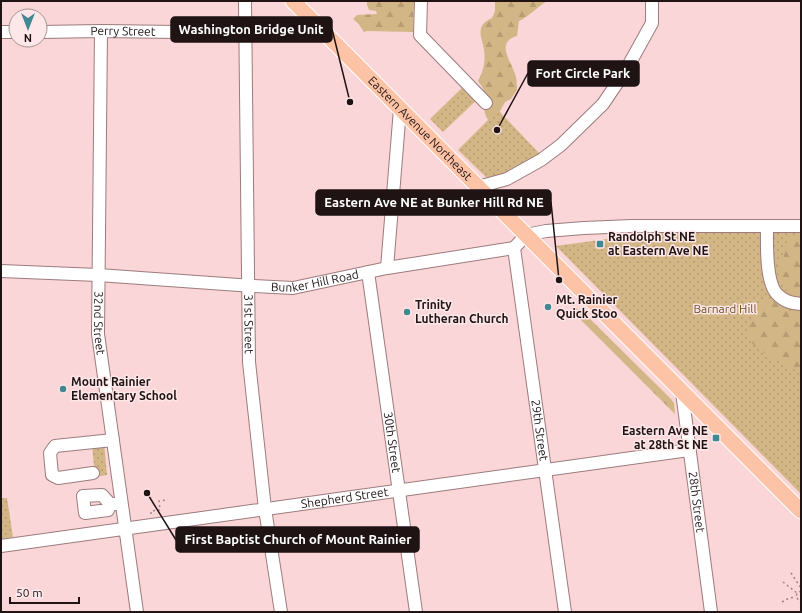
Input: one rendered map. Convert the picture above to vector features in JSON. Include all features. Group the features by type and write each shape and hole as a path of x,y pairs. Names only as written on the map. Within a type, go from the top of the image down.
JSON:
{"main road":[{"name":"Eastern Avenue Northeast","path":"293,1 801,512"}],"street":[{"name":"31st Street","path":"245,1 249,362 266,509 281,612"},
{"path":"421,1 420,34 486,103"},
{"path":"478,187 507,179 541,160 561,145 603,104 626,70 652,23 652,1"},
{"name":"Perry Street","path":"48,32 101,31 326,34"},
{"name":"32nd Street","path":"101,31 98,334 120,486 116,504 125,530 136,612"},
{"path":"387,268 400,109"},
{"path":"514,248 526,236 552,231 603,226 801,226"},
{"path":"767,226 769,272 771,282 777,294 785,300 792,303 801,304"},
{"name":"Bunker Hill Road","path":"1,271 98,275 293,288 387,268 514,248"},
{"name":"29th Street","path":"514,248 565,612"},
{"name":"30th Street","path":"368,272 400,490 416,612"},
{"name":"28th Street","path":"682,392 711,612"},
{"path":"93,473 58,478 52,475 50,452 55,446 113,440"},
{"name":"Shepherd Street","path":"1,546 125,530 545,469 689,450"}],"path":[{"path":"151,512 160,510 159,501 168,500"},
{"path":"791,573 801,590 797,593 796,598"},
{"path":"783,582 797,593"},
{"path":"782,602 789,598 796,598 801,603"}],"green space":[{"path":"367,1 414,1 413,32 364,32 358,23 353,19 357,15 377,14 376,11 369,10"},
{"path":"495,1 547,1 527,17 519,21 517,36 510,39 507,43 506,52 516,76 517,90 511,99 505,102 499,113 488,120 484,109 484,91 478,81 483,70 485,58 480,32 486,21 492,18 495,11"},
{"path":"467,83 482,95 443,132 430,119"},
{"path":"498,110 540,154 516,169 489,180 458,150"},
{"name":"Barnard Hill","path":"672,232 801,232 801,494 556,246 628,236"},
{"path":"788,236 801,236 801,297 791,296 778,274 776,265 784,256"},
{"path":"769,299 790,312 801,312 801,373 757,348 749,336 750,324 758,314 756,309 759,305"},
{"path":"576,308 584,313 671,399 674,403 675,414 580,319 575,309"},
{"path":"104,442 107,475 95,477 92,444"},
{"path":"1,498 7,498 13,537 1,539"}],"place":[{"name":"Washington Bridge Unit","path":"350,102"},
{"name":"Fort Circle Park","path":"497,130"},
{"name":"Randolph St NE at Eastern Ave NE","path":"600,244"},
{"name":"Eastern Ave NE at Bunker Hill Rd NE","path":"559,280"},
{"name":"Mt. Rainier Quick Stoo","path":"548,307"},
{"name":"Trinity Lutheran Church","path":"407,312"},
{"name":"Mount Rainier Elementary School","path":"63,389"},
{"name":"Eastern Ave NE at 28th St NE","path":"716,438"},
{"name":"First Baptist Church of Mount Rainier","path":"147,493"}]}
